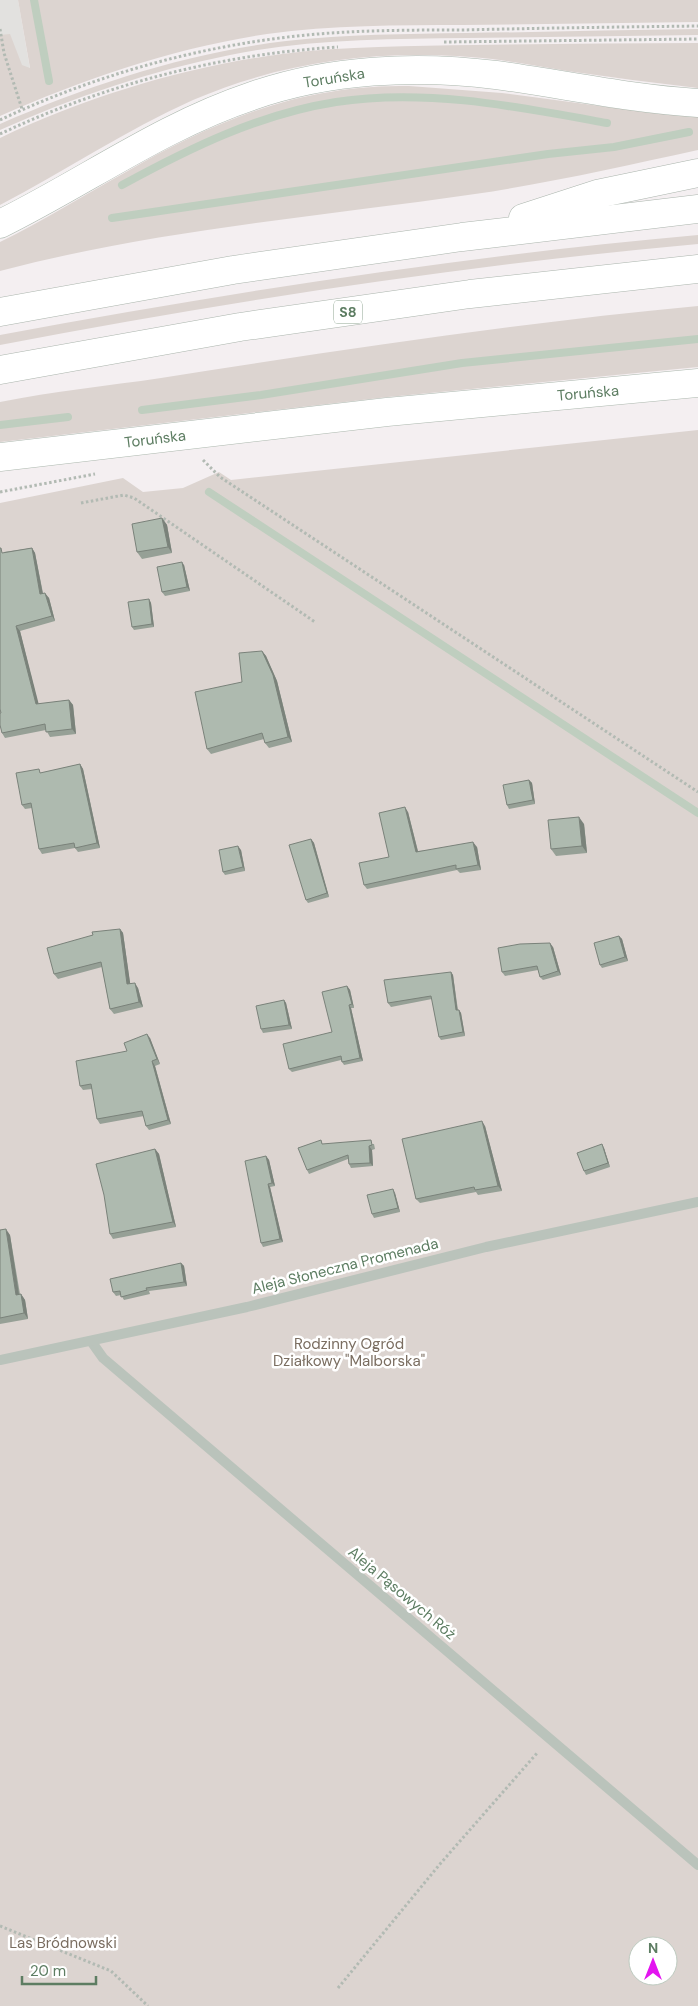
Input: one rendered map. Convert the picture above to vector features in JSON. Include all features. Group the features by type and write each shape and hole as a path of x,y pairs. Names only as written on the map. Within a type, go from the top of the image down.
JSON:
{"main road":[{"name":"Toruńska","path":"0,224 190,120 254,95 299,83 373,72 441,71 494,75 698,103"},
{"path":"462,237 597,194 698,173"},
{"path":"0,312 233,270 462,237 698,210"},
{"name":"S8","path":"0,370 230,329 470,294 698,269"},
{"name":"Toruńska","path":"0,457 387,412 698,383"}],"lane":[{"name":"Aleja Słoneczna Promenada","path":"0,1360 247,1307 486,1247 698,1202"},
{"name":"Aleja Pąsowych Róż","path":"91,1341 103,1358 698,1865"}],"path":[{"path":"0,29 4,53 22,110"},
{"path":"202,458 220,477 698,792"},
{"path":"81,503 124,495 134,498 315,622"},
{"path":"338,1988 440,1864 550,1738"},
{"path":"0,1926 111,1971 148,2006"}],"shaded area":[{"path":"0,0 18,0 30,69 0,74"}],"green space":[{"path":"18,0 698,0 698,22 365,26 267,34 198,47 131,66 65,89 0,116 0,35 10,34 22,65 30,68"},
{"path":"698,29 698,35 378,40 318,43 259,50 200,61 142,77 84,96 0,130 0,124 104,83 176,62 249,46 331,37 376,35"},
{"path":"698,43 698,88 567,71 494,59 434,55 363,58 294,68 260,76 193,100 120,137 0,205 0,138 102,96 173,75 282,54 354,48"},
{"path":"409,86 502,93 698,117 698,150 503,190 176,235 58,257 0,271 0,242 199,134 250,113 303,97 359,88"},
{"path":"698,235 698,244 523,262 348,286 261,299 0,345 0,335 261,290 523,253"},
{"path":"698,306 698,367 388,397 0,442 0,402 20,398 429,338 563,320"},
{"name":"Rodzinny Ogród Działkowy \"Malborska\"","path":"698,430 698,2006 0,2006 0,503 123,478 143,492 183,488 219,472 231,480"}],"building":[{"path":"162,518 168,547 137,552 132,524"},
{"path":"0,548 2,553 32,548 40,594 45,593 52,616 16,626 36,704 69,700 72,729 46,732 45,724 2,733 0,725"},
{"path":"182,562 187,587 162,592 157,567"},
{"path":"149,599 152,624 132,627 128,602"},
{"path":"262,651 273,675 288,737 265,743 262,733 207,749 195,692 242,682 239,653"},
{"path":"80,764 97,843 75,848 74,843 39,849 31,803 22,805 16,773 39,769 40,773"},
{"path":"529,780 533,800 507,805 503,785"},
{"path":"405,807 416,852 473,842 478,865 456,869 456,865 364,885 359,863 389,857 379,813"},
{"path":"579,817 582,846 551,849 548,820"},
{"path":"311,839 327,893 306,900 289,845"},
{"path":"238,846 243,867 223,872 219,850"},
{"path":"120,929 127,984 135,983 139,1002 110,1009 101,962 54,974 47,948 93,935 92,932"},
{"path":"619,936 625,957 600,965 594,943"},
{"path":"550,943 558,971 540,977 537,966 502,972 498,948 520,944"},
{"path":"451,972 456,1010 459,1010 463,1032 439,1037 431,996 388,1003 384,980"},
{"path":"347,986 352,1004 349,1005 360,1058 342,1062 341,1056 289,1069 283,1044 332,1032 322,992"},
{"path":"284,1000 289,1025 261,1029 256,1006"},
{"path":"147,1034 157,1059 152,1061 168,1120 146,1126 142,1111 97,1119 91,1084 80,1086 76,1061 127,1051 124,1043"},
{"path":"482,1121 498,1186 475,1190 474,1187 416,1199 402,1139"},
{"path":"321,1140 322,1144 371,1140 372,1145 369,1146 370,1163 349,1164 348,1155 307,1170 298,1148"},
{"path":"602,1144 608,1163 584,1171 577,1153"},
{"path":"155,1149 173,1222 110,1234 104,1195 96,1164"},
{"path":"266,1156 272,1183 268,1184 280,1239 261,1243 245,1161"},
{"path":"393,1189 398,1208 372,1214 367,1195"},
{"path":"6,1229 16,1295 21,1294 24,1313 0,1318 0,1230"},
{"path":"181,1263 184,1282 146,1288 147,1290 121,1297 120,1291 113,1292 110,1279"}],"waterway":[{"path":"34,0 49,81"},
{"path":"122,185 173,158 226,134 307,107 336,102 370,98 438,98 540,111 607,123"},
{"path":"112,218 548,154 614,147 689,132"},
{"path":"142,410 261,395 462,363 698,339"},
{"path":"0,425 68,417"},
{"path":"209,492 698,813"}],"park label":[{"name":"Las Bródnowski","path":"63,1943"}]}
